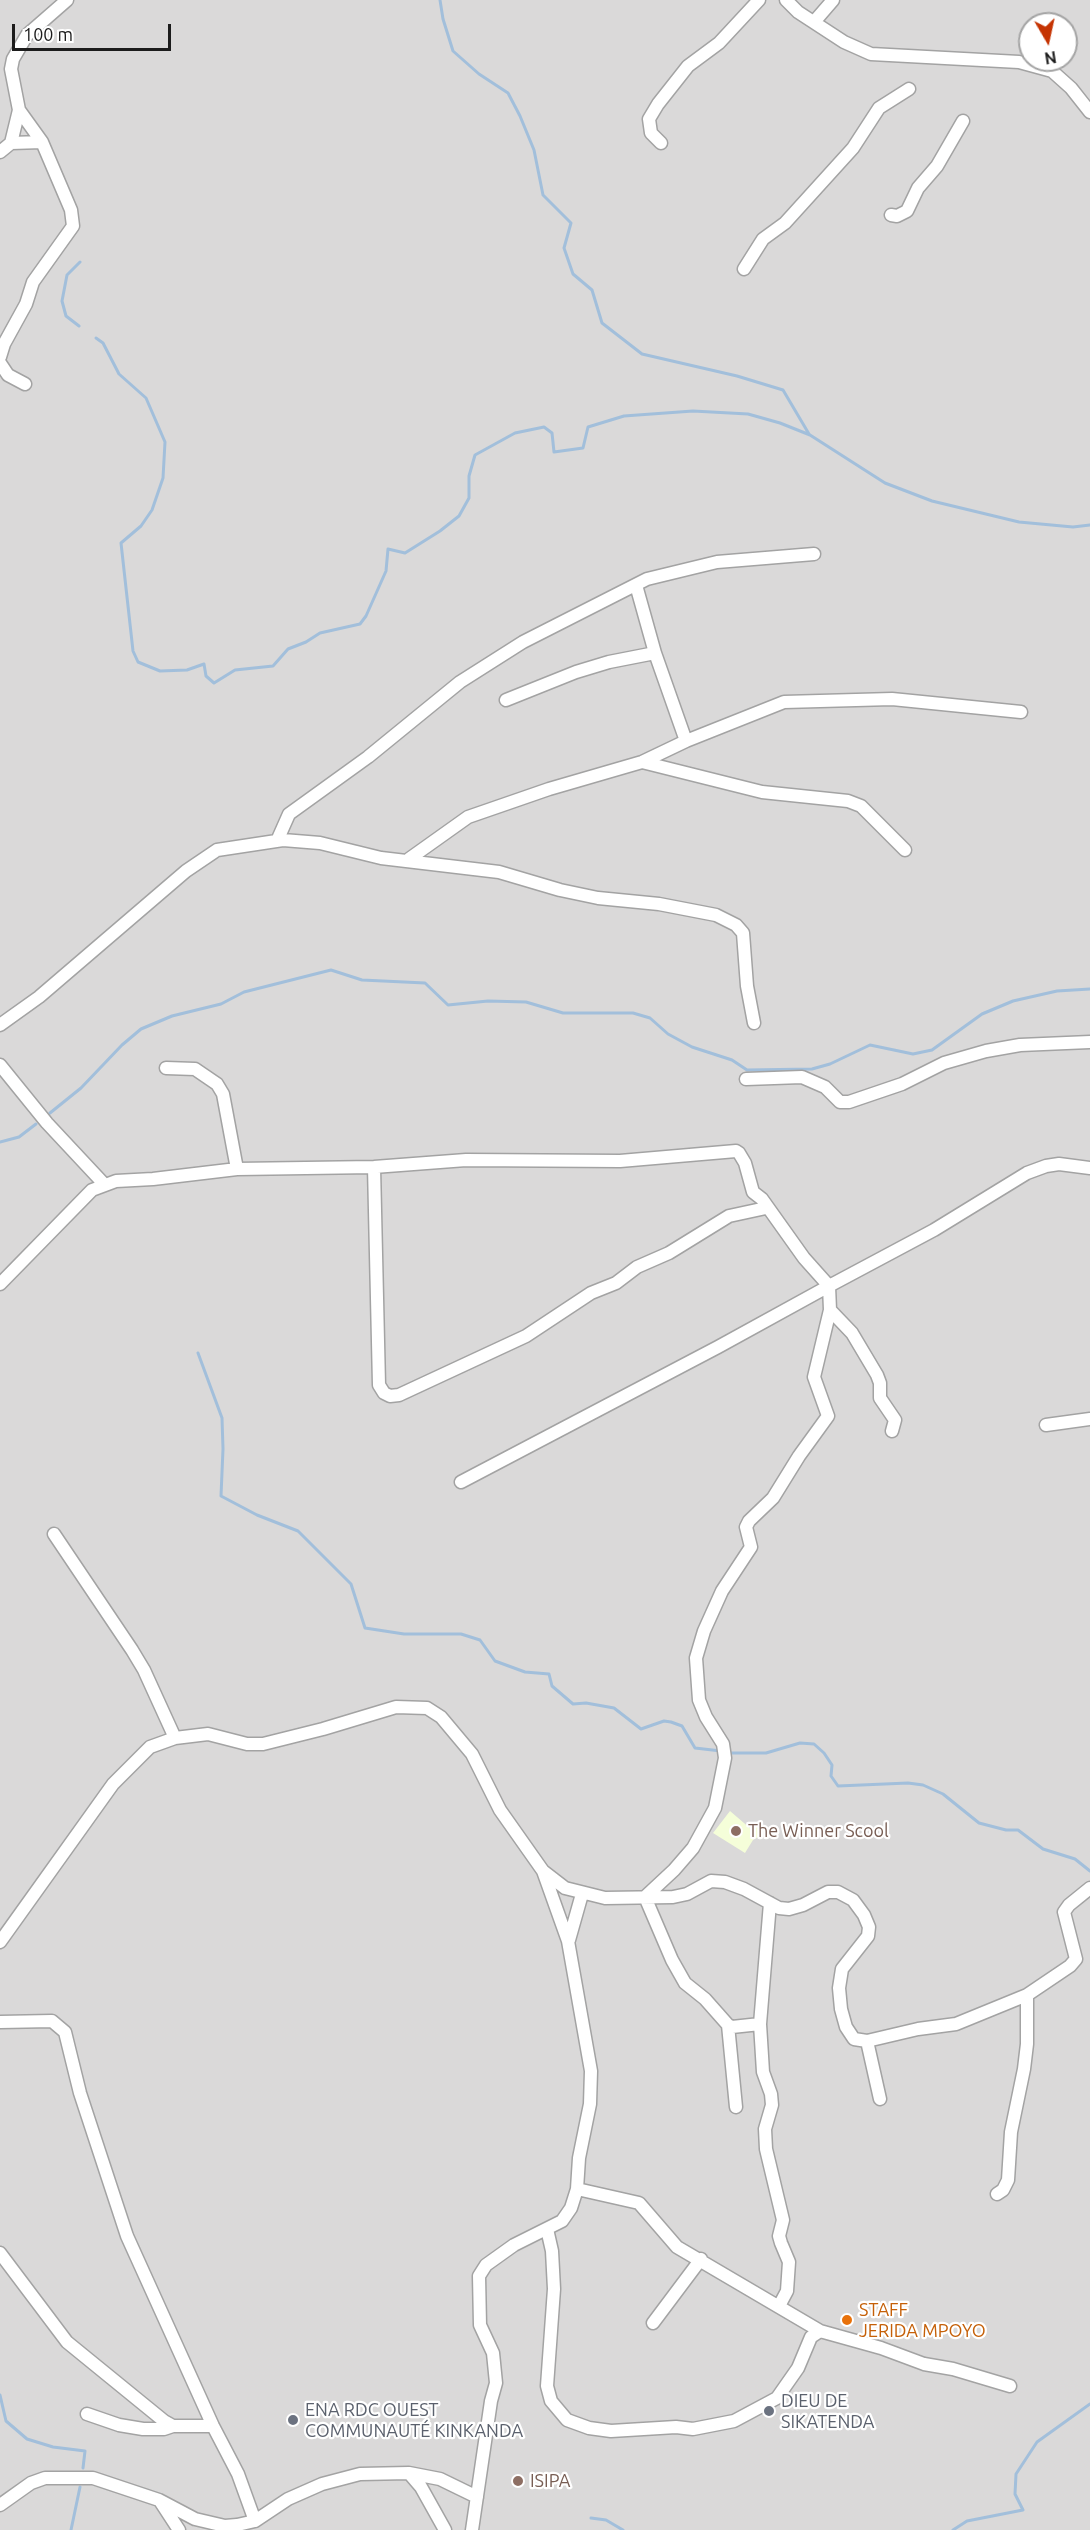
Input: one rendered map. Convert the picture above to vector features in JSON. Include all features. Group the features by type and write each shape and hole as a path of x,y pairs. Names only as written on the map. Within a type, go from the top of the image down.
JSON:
{"street":[{"path":"0,152 11,143 19,111 11,69 13,59 27,34 67,0"},
{"path":"662,143 651,133 649,119 658,104 688,66 719,44 759,0"},
{"path":"786,0 844,42 871,54 1019,62 1052,71 1071,88 1090,112"},
{"path":"814,22 833,0"},
{"path":"744,269 763,239 785,223 854,148 879,108 909,89"},
{"path":"0,357 4,344 26,304 33,282 73,226 71,210 42,142 19,111"},
{"path":"891,215 897,216 907,211 918,188 937,166 963,122"},
{"path":"11,143 42,142"},
{"path":"0,363 8,375 25,384"},
{"path":"277,841 290,814 368,756 460,681 523,642 647,579 717,562 814,554"},
{"path":"636,585 655,653 686,741"},
{"path":"506,700 576,672 609,662 655,653"},
{"path":"409,859 468,817 549,789 642,762 686,741 784,702 892,699 1021,712"},
{"path":"642,762 762,792 848,801 861,806 905,850"},
{"path":"0,1025 39,997 186,871 217,850 277,841 320,843 381,858 409,859 499,872 560,890 598,898 660,904 717,915 736,925 743,933 747,986 754,1023"},
{"path":"746,1079 802,1077 825,1087 840,1102 849,1102 902,1084 944,1063 986,1051 1020,1045 1090,1042"},
{"path":"0,1065 47,1123 104,1184"},
{"path":"166,1068 195,1069 217,1084 223,1094 237,1168"},
{"path":"0,1284 92,1190 116,1181 153,1179 237,1168 374,1167 466,1160 620,1161 736,1151 742,1157 753,1192 762,1199 766,1208 829,1286 830,1310 814,1377 828,1416 773,1497 749,1521 746,1527 751,1547 722,1590 704,1630 696,1658 699,1700 723,1744 723,1769 715,1808 693,1848 674,1870 645,1897"},
{"path":"461,1482 709,1352 934,1230 1027,1173 1059,1164 1090,1168"},
{"path":"374,1167 379,1384 384,1393 390,1396 399,1395 525,1336 591,1293 616,1283 637,1267 669,1253 729,1216 766,1208"},
{"path":"830,1310 852,1333 877,1375 880,1383 879,1398 896,1420 892,1431"},
{"path":"1046,1425 1090,1419"},
{"path":"54,1534 132,1650 175,1738"},
{"path":"0,1942 113,1784 150,1747 175,1738 208,1734 247,1744 263,1744 396,1707 427,1708 441,1717 472,1754 500,1810 543,1871 568,1941 591,2070 590,2104 579,2157 577,2189 571,2208 562,2221 514,2245 486,2265 479,2276 480,2325 493,2353 496,2383 491,2401 472,2530"},
{"path":"543,1871 564,1888 605,1898 673,1897 687,1894 711,1881 726,1882 779,1908 789,1909 803,1905 828,1892 838,1892 853,1900 864,1915 869,1927 868,1936 842,1969 839,1988 846,2027 854,2038 867,2041 918,2028 956,2025 1027,1995 1070,1966 1076,1959 1065,1912 1069,1905 1090,1888"},
{"path":"568,1941 582,1894"},
{"path":"645,1897 672,1960 685,1983 705,1999 728,2025 736,2107"},
{"path":"770,1903 760,2025 763,2072 771,2094 772,2105 765,2128 766,2149 775,2177 783,2220 779,2236 789,2262 787,2291 779,2306"},
{"path":"997,2194 1004,2190 1008,2180 1011,2132 1027,2044 1027,1995"},
{"path":"0,2022 52,2021 65,2032 80,2093 127,2236 213,2426 238,2474 255,2521"},
{"path":"728,2025 760,2025"},
{"path":"867,2041 880,2099"},
{"path":"577,2189 639,2203 677,2247 701,2259 820,2331 881,2348 924,2364 953,2369 1010,2386"},
{"path":"547,2229 552,2251 554,2289 547,2386 551,2401 567,2420 589,2428 611,2431 676,2427 693,2429 734,2421 777,2398 798,2368 811,2337 820,2331"},
{"path":"0,2253 67,2342 173,2426"},
{"path":"653,2323 701,2259"},
{"path":"87,2414 119,2425 143,2429 164,2430 173,2426 213,2426"},
{"path":"0,2505 31,2483 54,2477 93,2478 159,2500 195,2519 225,2526 255,2521 288,2499 322,2484 360,2474 409,2473 440,2479 477,2497"},
{"path":"409,2473 421,2487 444,2530"},
{"path":"159,2500 179,2530"}],"shaded area":[{"path":"0,0 1090,0 1090,2530 0,2530"},
{"name":"The Winner Scool","path":"730,1811 751,1829 758,1826 758,1837 753,1840 745,1853 713,1833"}],"waterway":[{"path":"440,0 453,51 479,74 508,93 520,116 534,150 543,195 571,223 564,248 573,274 592,290 602,323 642,354 737,376 783,390 809,434"},
{"path":"79,326 66,316 62,301 67,275 80,262"},
{"path":"96,338 103,343 119,374 146,398 165,442 163,478 152,510 141,526 121,543 133,651 138,662 160,671 187,670 204,664 206,676 214,683 235,670 273,666 288,649 320,633 360,624 366,616 386,571 388,549 405,553 459,516 469,498 469,476 475,455 515,433 544,427 552,433 554,452 583,448 588,427 624,416 693,411 748,414 810,435 885,483 932,501 1019,522 1073,527 1090,525"},
{"path":"50,1113 81,1088 122,1045 141,1029 172,1016 221,1004 244,992 331,970 362,980 425,983 448,1005 488,1001 526,1002 563,1013 633,1013 650,1018 668,1034 692,1047 732,1060 747,1070 812,1069 830,1064 870,1045 913,1054 932,1050 982,1014 1013,1001 1057,991 1090,989"},
{"path":"0,1142 19,1137 36,1124"},
{"path":"198,1353 222,1418 221,1496 257,1515 298,1531 351,1584 365,1628 404,1634 461,1634 480,1640 495,1661 525,1672 549,1674 552,1686 573,1704 586,1703 614,1708 641,1729 664,1721 671,1722 682,1726 695,1748 721,1751"},
{"path":"727,1753 766,1753 800,1743 814,1744 832,1765 831,1776 838,1786 908,1783 923,1785 943,1794 979,1823 1006,1830 1018,1830 1043,1849 1075,1859 1090,1871"},
{"path":"0,2395 6,2421 27,2439 53,2447 85,2451 83,2468"},
{"path":"953,2530 967,2521 1023,2510 1015,2494 1016,2474 1037,2442 1090,2404"},
{"path":"71,2530 80,2487"},
{"path":"591,2518 606,2520 623,2530"}],"place":[{"name":"The Winner Scool","path":"736,1831"},
{"name":"STAFF JERIDA MPOYO","path":"847,2320"},
{"name":"DIEU DE SIKATENDA","path":"769,2411"},
{"name":"ENA RDC OUEST COMMUNAUTÉ KINKANDA","path":"293,2420"},
{"name":"ISIPA","path":"518,2481"}]}
